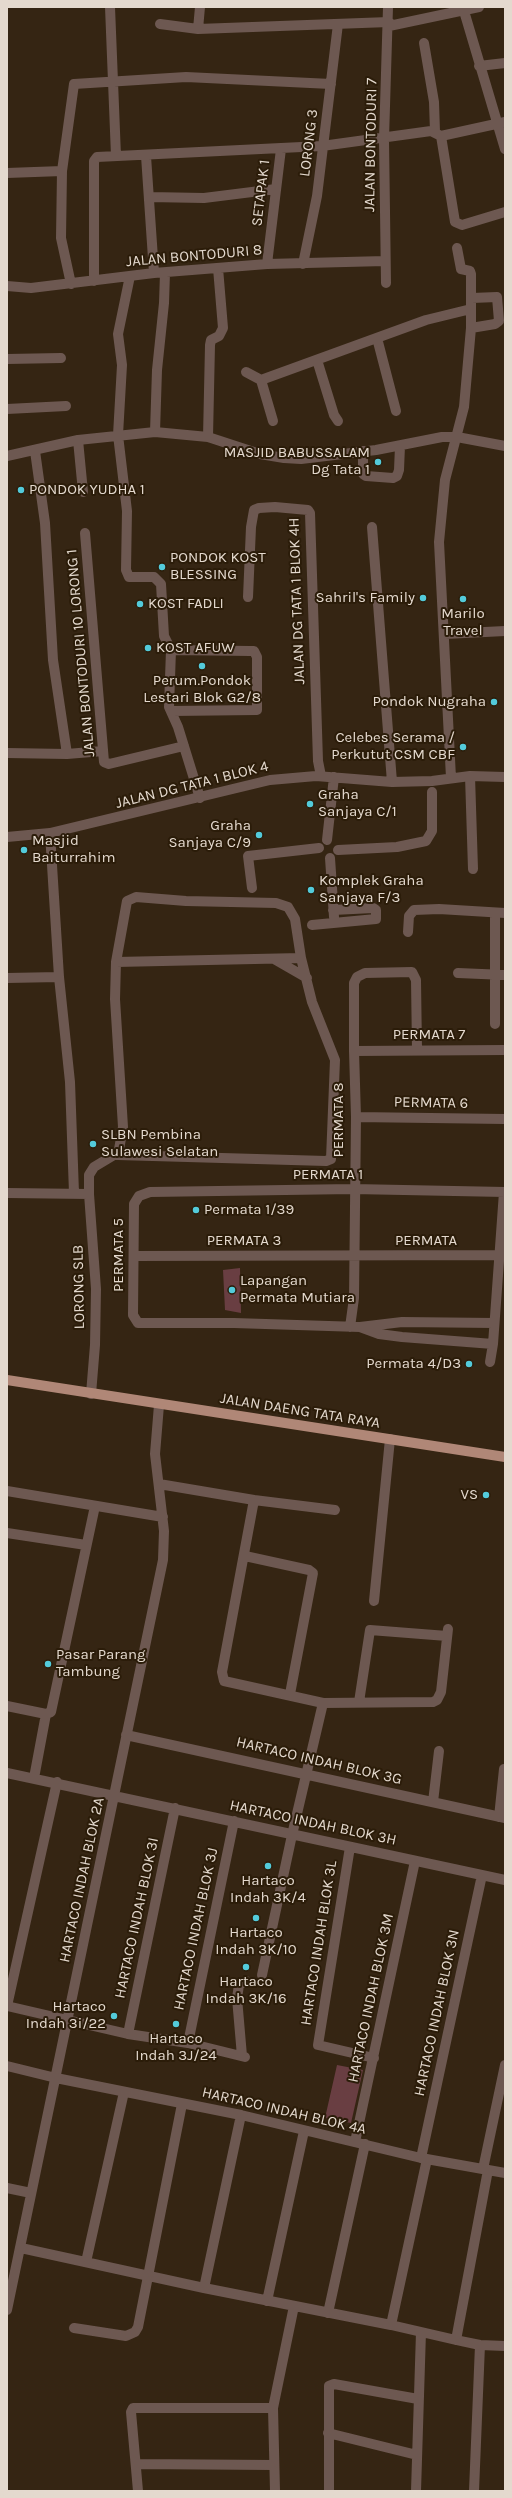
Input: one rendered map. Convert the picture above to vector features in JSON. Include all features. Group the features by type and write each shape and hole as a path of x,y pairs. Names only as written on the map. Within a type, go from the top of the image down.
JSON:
{"main road":[{"name":"JALAN DAENG TATA RAYA","path":"7,1380 159,1405 505,1457"}],"street":[{"path":"110,7 114,82 113,117 116,156"},
{"path":"198,24 200,7"},
{"name":"JALAN BONTODURI 7","path":"386,283 384,139 389,24 388,7"},
{"path":"160,24 389,24 479,7"},
{"path":"464,11 480,66 501,122 505,149"},
{"name":"LORONG 3","path":"303,264 318,196 322,146 332,84 338,24"},
{"path":"424,43 438,134 455,222 462,225 505,212"},
{"path":"480,66 505,63"},
{"path":"71,284 61,238 62,171 74,84 79,82 114,82 186,77 332,84"},
{"path":"94,281 94,161 97,157 146,156 322,146 438,134 501,122"},
{"name":"SETAPAK 1","path":"267,264 281,149"},
{"path":"146,156 149,197 164,303 157,370 155,432"},
{"path":"7,173 62,171"},
{"path":"149,197 204,198 276,189"},
{"path":"451,778 445,634 440,562 440,524 446,473 452,446 457,437 468,380 472,298 471,274 470,271 461,270 457,248"},
{"name":"JALAN BONTODURI 8","path":"7,286 31,288 159,273 267,264 385,261"},
{"path":"208,437 210,344 211,340 218,336 223,328 218,268"},
{"path":"130,276 118,334 122,365 118,435 127,511 126,570 129,577 154,577 159,580 164,636 171,650 168,699 200,798"},
{"path":"471,328 495,324 499,321 497,297 472,298"},
{"path":"261,380 440,316 471,310"},
{"path":"377,338 396,411"},
{"path":"7,359 61,358"},
{"path":"317,360 334,415 338,421"},
{"path":"246,372 261,380 273,421"},
{"path":"7,409 66,406"},
{"path":"7,456 78,440 155,432 208,437 260,454 284,458 313,458 400,446 430,438 457,437 505,446"},
{"path":"78,440 83,492"},
{"path":"363,450 363,474 366,476 393,478 397,476 399,470 400,446"},
{"path":"34,451 45,523 53,660 67,754"},
{"name":"JALAN DG TATA 1 BLOK 4H","path":"248,597 251,527 254,510 258,508 275,507 308,510 310,512 319,776"},
{"path":"372,527 392,782"},
{"name":"JALAN BONTODURI 10 LORONG 1","path":"85,533 104,762 109,764 184,746"},
{"path":"445,634 505,630"},
{"path":"171,650 254,651 257,657 257,714 172,711"},
{"path":"7,753 67,754 103,751"},
{"name":"JALAN DG TATA 1 BLOK 4","path":"7,837 50,834 263,782 319,776 392,782 470,776 505,777"},
{"path":"470,776 473,869"},
{"path":"327,840 334,777"},
{"path":"338,850 397,847 426,841 432,831 432,792"},
{"path":"50,834 59,977 70,1082 74,1193"},
{"path":"327,840 335,842 338,850 336,855 330,858 322,856 320,848 322,843 327,840"},
{"path":"252,888 248,856 320,848"},
{"path":"330,858 334,923"},
{"path":"136,896 283,905 288,907 295,919 301,958 316,1012 330,1043 335,1060 331,1159 326,1161 118,1155 123,1127 115,999 116,962 126,901 136,896"},
{"path":"312,925 376,919 376,910 333,910"},
{"path":"408,932 409,916 411,912 418,910 500,914 500,975 495,1024"},
{"path":"273,958 307,978"},
{"path":"116,962 301,958"},
{"name":"PERMATA 8","path":"353,1189 356,1117 354,983 357,977 366,973 412,972 416,980 417,1050"},
{"path":"458,973 500,975"},
{"path":"7,978 59,977"},
{"name":"PERMATA 7","path":"354,1051 505,1050"},
{"name":"PERMATA 6","path":"356,1117 505,1119"},
{"name":"LORONG SLB","path":"91,1394 95,1345 96,1289 89,1175 94,1167 104,1159 118,1155"},
{"path":"353,1189 354,1298 348,1327 402,1322 494,1323"},
{"name":"PERMATA 1","path":"150,1192 353,1189 504,1192"},
{"name":"PERMATA 5","path":"150,1192 139,1196 134,1204 133,1315 136,1321 141,1324 234,1323 348,1327"},
{"path":"490,1362 493,1344 498,1255 504,1192"},
{"path":"7,1193 89,1194"},
{"name":"PERMATA","path":"354,1256 498,1255"},
{"name":"PERMATA 3","path":"134,1256 354,1256"},
{"path":"360,1327 379,1334 402,1337 493,1344"},
{"name":"HARTACO INDAH BLOK 2A","path":"7,2310 163,1560 165,1544 155,1442 159,1405"},
{"path":"374,1601 390,1439"},
{"path":"159,1484 254,1500 335,1510"},
{"path":"7,1491 163,1518"},
{"path":"254,1500 245,1556 222,1672 222,1679 227,1682 323,1702 359,1702 432,1702 438,1700 441,1692 447,1632 370,1630 359,1702"},
{"path":"7,1706 46,1714 51,1711 95,1506"},
{"path":"7,1533 86,1545"},
{"path":"245,1556 309,1570 313,1573 290,1694"},
{"path":"262,1975 292,1835 323,1702"},
{"path":"34,1778 46,1714"},
{"name":"HARTACO INDAH BLOK 3G","path":"126,1735 306,1773 502,1818"},
{"path":"433,1802 439,1751"},
{"path":"502,1818 504,1769"},
{"name":"HARTACO INDAH BLOK 3H","path":"7,1773 57,1782 292,1835 505,1880"},
{"path":"57,1782 7,2006 128,2034 188,2044 243,2057 237,1998 239,1985 246,1981"},
{"name":"HARTACO INDAH BLOK 3I","path":"128,2034 175,1808"},
{"name":"HARTACO INDAH BLOK 3J","path":"188,2044 234,1821"},
{"name":"HARTACO INDAH BLOK 3L","path":"350,1847 318,2044 374,2058"},
{"name":"HARTACO INDAH BLOK 3M","path":"355,2142 415,1860"},
{"name":"HARTACO INDAH BLOK 3N","path":"391,2325 482,1874"},
{"path":"456,2340 485,2170 505,2065"},
{"name":"HARTACO INDAH BLOK 4A","path":"7,2066 56,2078 241,2115 424,2158 505,2173"},
{"path":"86,2262 124,2092"},
{"path":"74,2328 126,2336 135,2332 142,2308 147,2275 182,2104"},
{"path":"204,2288 241,2115"},
{"path":"267,2301 304,2131"},
{"path":"328,2313 365,2144"},
{"path":"7,2188 31,2193"},
{"path":"21,2248 204,2288 391,2325 480,2345 505,2346"},
{"path":"275,2491 274,2408 294,2306"},
{"path":"416,2491 421,2332"},
{"path":"474,2491 480,2345"},
{"path":"329,2491 329,2386 334,2384 418,2399"},
{"path":"138,2491 131,2412 133,2408 274,2408"},
{"path":"328,2433 417,2455"},
{"path":"136,2464 274,2465"}],"shaded area":[{"name":"Lapangan Permata Mutiara","path":"240,1268 241,1313 225,1310 223,1270"},
{"path":"337,2065 363,2070 351,2123 325,2118"}],"place":[{"name":"MASJID BABUSSALAM Dg Tata 1","path":"378,462"},
{"name":"PONDOK YUDHA 1","path":"21,490"},
{"name":"PONDOK KOST BLESSING","path":"162,567"},
{"name":"Sahril's Family","path":"423,598"},
{"name":"Marilo Travel","path":"463,599"},
{"name":"KOST FADLI","path":"140,604"},
{"name":"KOST AFUW","path":"148,648"},
{"name":"Perum.Pondok Lestari Blok G2/8","path":"202,666"},
{"name":"Pondok Nugraha","path":"494,702"},
{"name":"Celebes Serama / Perkutut CSM CBF","path":"463,747"},
{"name":"Graha Sanjaya C/1","path":"310,804"},
{"name":"Graha Sanjaya C/9","path":"259,835"},
{"name":"Masjid Baiturrahim","path":"24,850"},
{"name":"Komplek Graha Sanjaya F/3","path":"311,890"},
{"name":"SLBN Pembina Sulawesi Selatan","path":"93,1144"},
{"name":"Permata 1/39","path":"196,1210"},
{"name":"Lapangan Permata Mutiara","path":"232,1290"},
{"name":"Permata 4/D3","path":"469,1364"},
{"name":"VS","path":"486,1495"},
{"name":"Pasar Parang Tambung","path":"48,1664"},
{"name":"Hartaco Indah 3K/4","path":"268,1866"},
{"name":"Hartaco Indah 3K/10","path":"256,1918"},
{"name":"Hartaco Indah 3K/16","path":"246,1967"},
{"name":"Hartaco Indah 3i/22","path":"114,2016"},
{"name":"Hartaco Indah 3J/24","path":"176,2024"}]}
